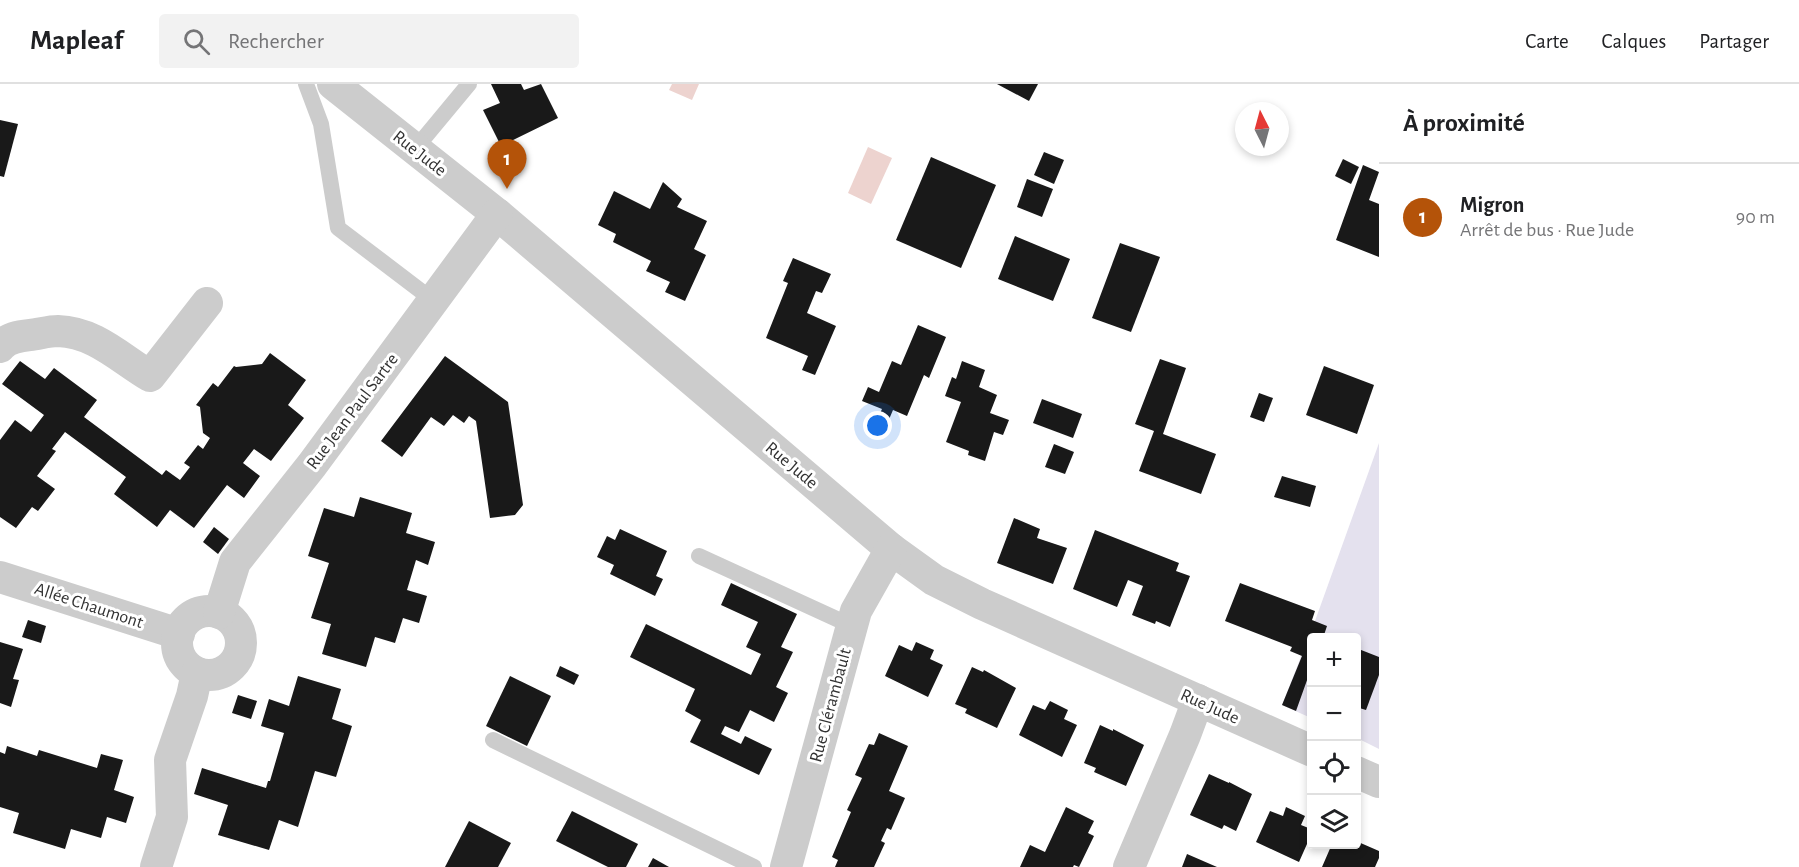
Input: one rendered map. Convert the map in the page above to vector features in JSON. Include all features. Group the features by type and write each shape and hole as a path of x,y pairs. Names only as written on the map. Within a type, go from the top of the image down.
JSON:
{"street":[{"name":"Rue Jude","path":"333,84 497,214 891,549 934,580 982,604 1307,750"},
{"name":"Rue Jean Paul Sartre","path":"219,613 235,562 312,465 497,214"},
{"path":"0,347 17,337 59,331 87,337 108,347 150,376 207,303"},
{"name":"Rue Clérambault","path":"786,867 856,611 891,549"},
{"name":"Allée Chaumont","path":"0,577 179,634"},
{"path":"209,611 219,613 235,625 241,644 239,654 234,663 217,674 197,673 189,668 178,653 179,634 190,618 209,611"},
{"path":"156,867 172,817 170,760 192,696 197,673"},
{"path":"1129,867 1198,700"},
{"path":"1361,774 1379,782"}],"lane":[{"path":"306,84 321,124 338,228 434,301"},
{"path":"415,149 470,84"},
{"path":"699,556 852,626"},
{"path":"493,740 754,867"}],"shaded area":[{"path":"672,84 699,84 692,100 669,90"},
{"path":"868,147 892,158 871,204 848,193"},
{"path":"1379,443 1379,749 1361,740 1361,633 1310,633"},
{"path":"1307,641 1307,716 1282,705"}],"building":[{"path":"491,84 521,84 524,90 541,84 558,118 501,146 483,110 500,103"},
{"path":"997,84 1038,84 1029,101"},
{"path":"0,120 18,124 4,177 0,176"},
{"path":"1044,152 1064,160 1054,184 1034,175"},
{"path":"931,157 996,185 961,268 896,240"},
{"path":"1343,159 1359,167 1351,184 1335,176"},
{"path":"1363,165 1379,172 1369,200 1379,204 1379,257 1336,240"},
{"path":"1027,179 1053,189 1042,217 1017,207"},
{"path":"663,182 682,199 677,207 707,221 694,249 706,255 685,301 665,292 670,282 646,271 651,261 613,242 616,234 598,225 614,191 650,209"},
{"path":"1015,236 1070,259 1053,301 998,279"},
{"path":"1120,243 1160,257 1131,332 1092,318"},
{"path":"793,258 831,274 822,293 816,291 807,313 836,326 815,375 802,370 808,356 766,338 788,283 783,281"},
{"path":"918,325 946,337 929,378 924,375 907,416 893,410 887,424 877,420 882,409 862,401 868,387 879,392 892,361 901,365"},
{"path":"270,353 306,380 288,405 304,418 271,461 254,449 243,463 260,476 244,498 227,485 194,528 170,510 157,527 114,494 126,477 65,432 52,449 56,451 37,476 55,489 38,511 32,507 16,528 0,517 0,440 15,420 31,432 44,415 2,384 20,361 45,379 54,368 97,400 84,417 162,475 166,470 180,480 190,467 184,463 198,445 203,449 210,438 203,433 200,407 196,405 213,383 218,387 234,366 262,364"},
{"path":"445,356 508,402 523,505 515,515 490,518 476,421 469,416 464,423 453,415 444,426 431,417 402,457 381,441"},
{"path":"1160,359 1186,368 1163,434 1216,454 1201,494 1139,471 1154,431 1135,424"},
{"path":"962,361 985,370 979,387 997,395 990,413 1009,420 1003,435 994,432 985,461 968,455 969,451 946,442 961,402 945,396 952,377 956,379"},
{"path":"1324,366 1374,385 1357,434 1306,415"},
{"path":"1259,393 1273,398 1264,422 1250,417"},
{"path":"1042,399 1082,414 1073,438 1033,423"},
{"path":"1054,444 1074,452 1065,474 1045,467"},
{"path":"1282,476 1316,486 1310,507 1274,497"},
{"path":"360,497 412,513 406,533 435,542 428,565 416,560 407,590 427,596 419,623 403,618 395,643 375,637 366,667 322,654 331,624 311,618 329,563 308,556 324,508 354,517"},
{"path":"1014,518 1040,529 1037,538 1067,548 1053,584 997,563"},
{"path":"214,527 229,539 218,554 203,542"},
{"path":"620,529 667,551 656,576 663,579 655,596 610,574 614,565 597,557 607,536 615,540"},
{"path":"1095,530 1179,563 1176,571 1190,576 1170,627 1132,615 1143,586 1128,580 1117,607 1073,589"},
{"path":"731,583 797,614 781,647 793,652 776,687 788,693 774,722 750,710 739,732 725,726 721,734 741,744 745,736 772,749 759,775 690,742 701,720 685,711 695,689 630,657 646,624 751,675 761,654 746,647 758,622 721,605"},
{"path":"1240,583 1315,611 1312,620 1327,626 1325,633 1307,633 1307,680 1296,711 1282,705 1302,656 1290,651 1292,647 1225,621"},
{"path":"28,620 46,626 41,643 22,637"},
{"path":"0,642 23,649 13,679 19,680 11,707 0,703"},
{"path":"916,642 934,650 930,659 943,665 928,697 885,676 899,645 912,651"},
{"path":"1361,650 1379,657 1379,675 1366,710 1361,708"},
{"path":"560,666 579,675 574,685 556,676"},
{"path":"972,667 983,672 984,670 1016,688 997,728 965,713 967,709 955,704"},
{"path":"298,676 341,689 332,719 352,726 336,777 315,771 298,827 279,820 269,850 218,835 228,805 194,794 202,768 266,788 284,733 261,726 269,699 289,706"},
{"path":"510,676 551,696 527,746 486,726"},
{"path":"238,695 257,701 251,719 232,713"},
{"path":"1050,701 1068,710 1064,719 1077,725 1062,757 1019,735 1033,705 1045,710"},
{"path":"1100,725 1144,745 1126,786 1094,772 1096,768 1084,763"},
{"path":"879,733 908,746 889,791 905,798 891,830 887,828 881,841 885,843 874,867 835,867 838,860 832,857 851,812 847,810 862,778 855,775 869,744 874,745"},
{"path":"7,746 37,756 39,750 97,768 101,754 123,760 114,790 134,797 126,823 107,817 101,838 71,829 65,849 13,833 19,813 0,807 0,752 5,754"},
{"path":"1209,774 1252,794 1236,831 1224,825 1222,829 1190,815"},
{"path":"1066,807 1094,821 1088,833 1094,836 1079,867 1074,865 1073,867 1020,867 1030,845 1045,852"},
{"path":"1286,807 1305,816 1301,825 1307,827 1307,844 1299,862 1256,842 1270,811 1283,816"},
{"path":"572,811 638,844 626,867 608,867 556,841"},
{"path":"469,821 511,843 498,867 445,867"},
{"path":"1361,843 1379,851 1375,867 1322,867 1330,849 1361,849"},
{"path":"1187,854 1217,867 1182,867"},
{"path":"653,858 669,867 648,867"}],"place":[{"name":"Migron","path":"507,189"}]}
